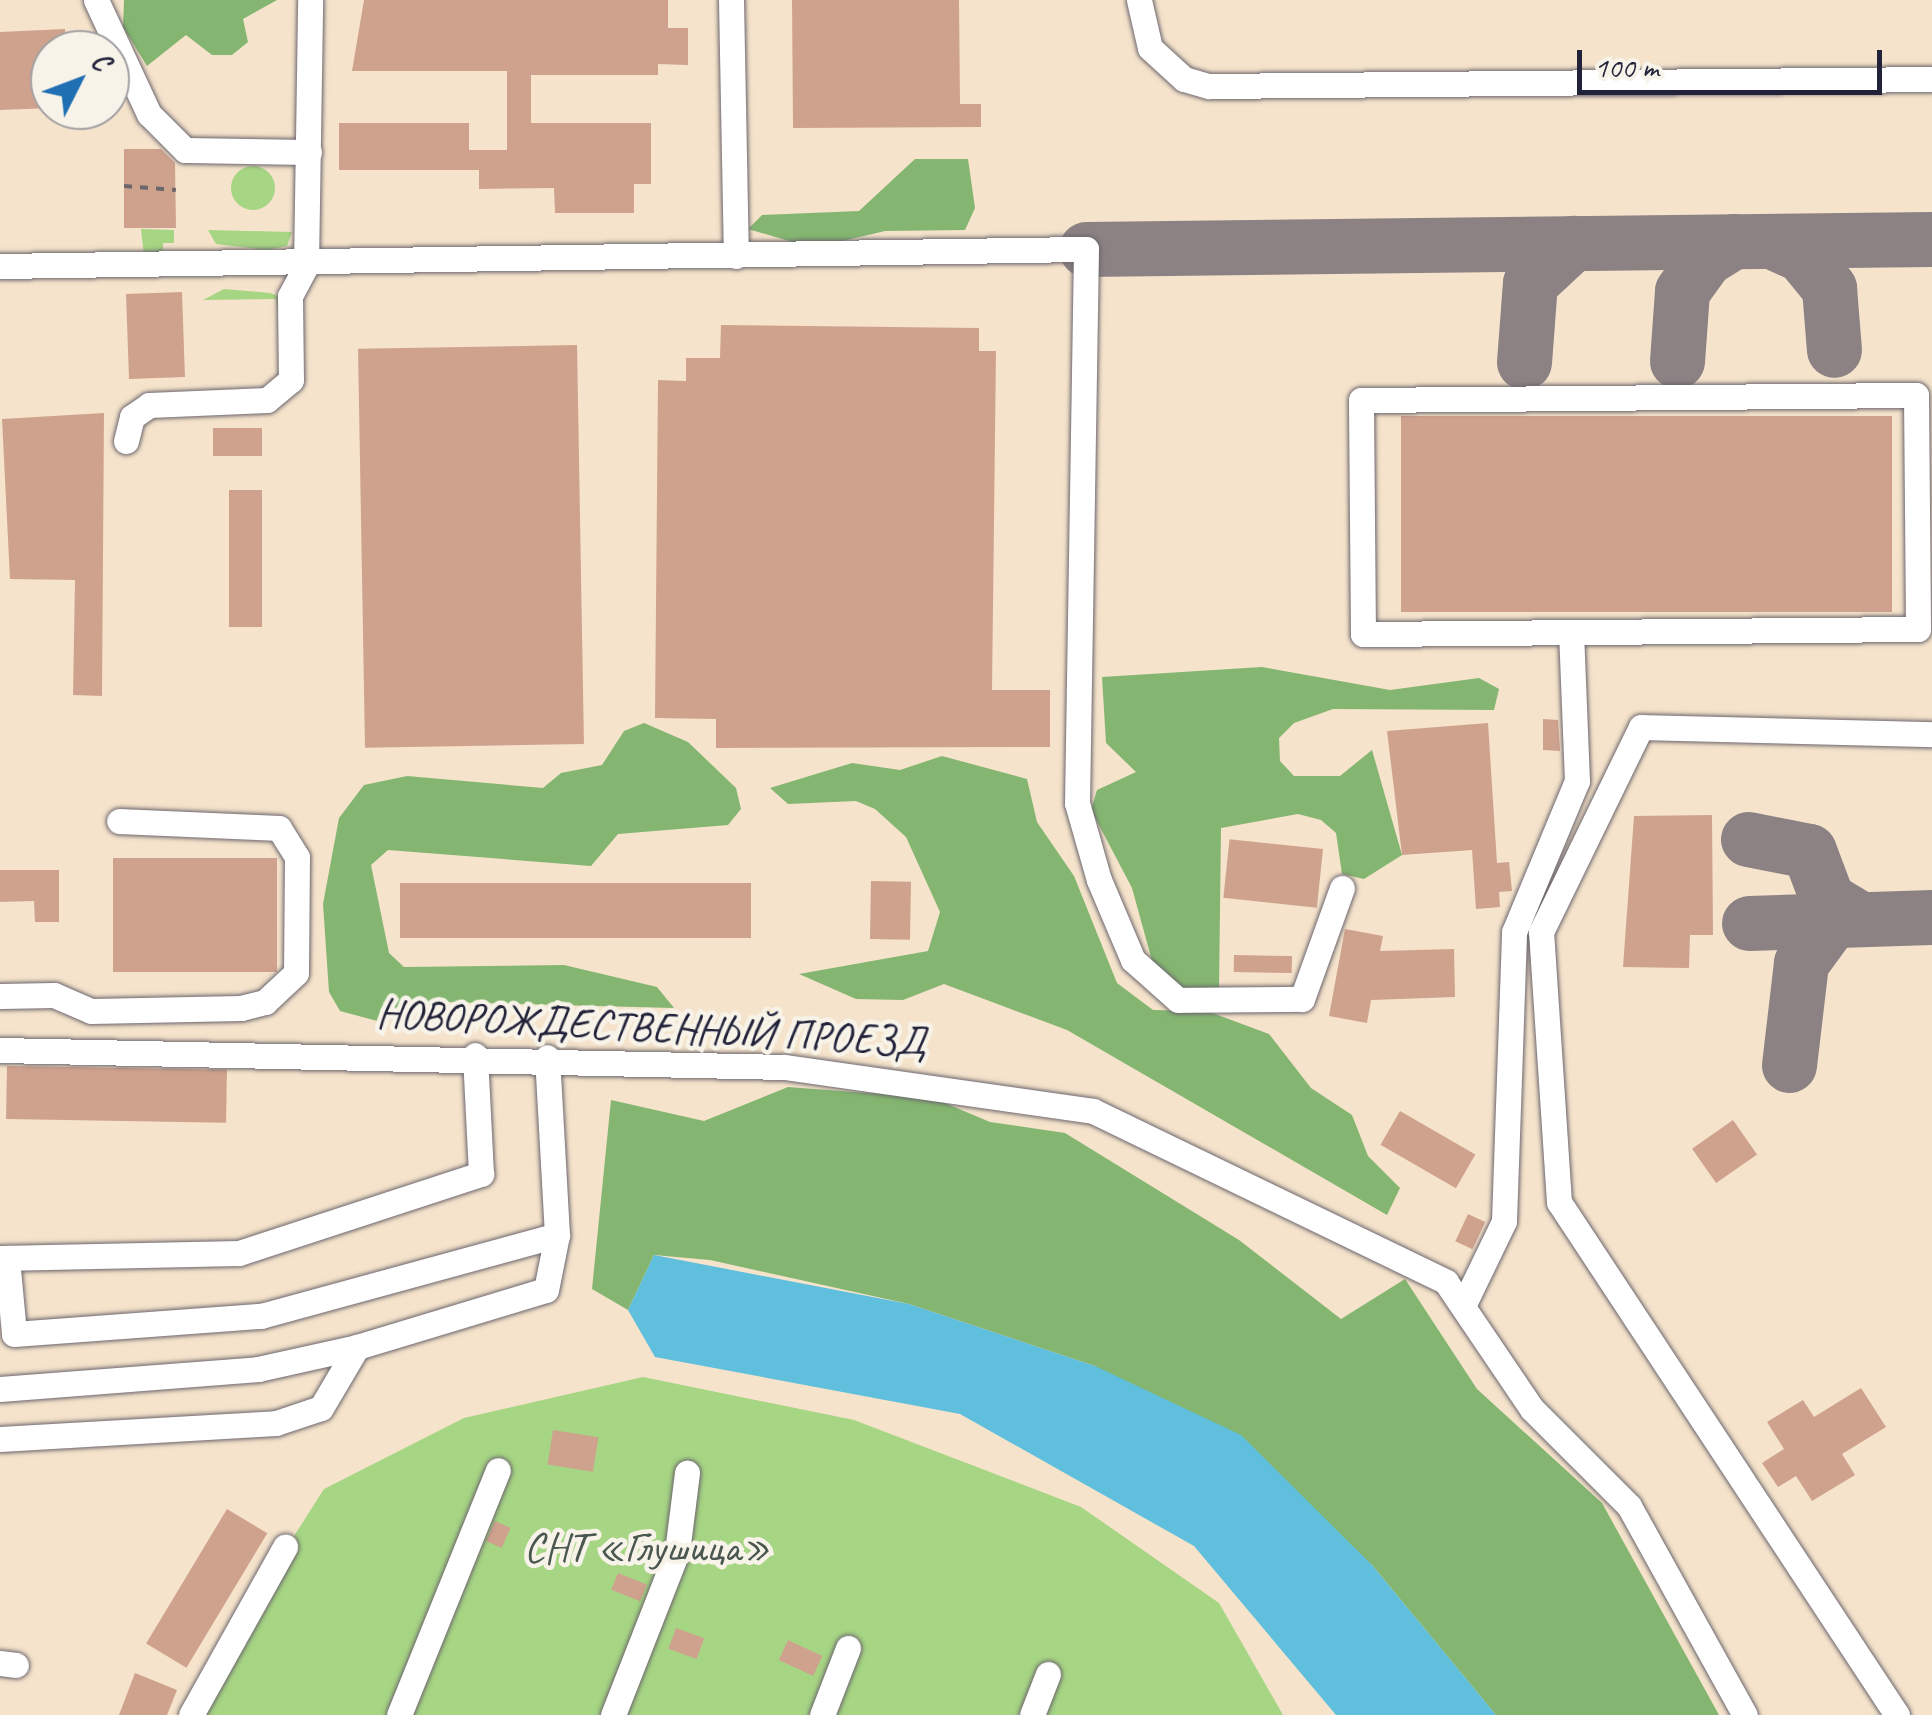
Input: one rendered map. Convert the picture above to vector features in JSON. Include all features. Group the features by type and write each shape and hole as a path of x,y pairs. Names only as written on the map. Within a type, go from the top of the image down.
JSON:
{"street":[{"path":"96,0 149,114 185,150 309,152"},
{"path":"126,441 132,417 158,402 282,393 292,371 290,296 306,266 310,0"},
{"path":"731,0 736,256"},
{"path":"1139,0 1150,48 1184,79 1209,86 1932,80"},
{"path":"0,266 306,266 1086,250 1077,803 1098,880 1133,960 1178,1000 1302,999 1342,888"},
{"path":"1916,395 1918,629 1571,632 1363,634 1360,400 1916,395"},
{"path":"1463,1306 1504,1221 1514,932 1577,781 1571,632"},
{"path":"1897,1715 1560,1202 1542,932 1641,727 1932,734"},
{"path":"0,996 54,996 91,1011 241,1008 265,1002 296,973 297,856 279,828 119,821"},
{"name":"НОВОРОЖДЕСТВЕННЫЙ ПРОЕЗД","path":"0,1050 437,1054 784,1067 1093,1110 1446,1282 1532,1409 1628,1506 1745,1715"},
{"path":"402,1074 437,1054"},
{"path":"475,1055 481,1174 239,1253 3,1258 14,1334 261,1316 557,1236"},
{"path":"0,1389 258,1369 358,1347 546,1290 557,1236 548,1057"},
{"path":"0,1439 276,1423 321,1408 358,1347"},
{"path":"399,1715 498,1470"},
{"path":"613,1715 677,1552 687,1473"},
{"path":"191,1715 285,1547"},
{"path":"822,1715 848,1648"},
{"path":"1032,1715 1048,1674"}],"path":[{"path":"124,186 176,190"}],"green space":[{"path":"124,0 277,0 243,19 248,42 232,55 212,55 186,35 147,66 130,38 130,30 123,27"},
{"path":"915,159 968,159 975,208 965,230 885,231 813,248 748,229 762,215 859,211"},
{"path":"253,166 269,172 275,188 269,204 253,210 237,204 231,188 237,172"},
{"path":"141,229 174,230 174,243 163,243 163,256 144,256"},
{"path":"208,230 292,232 287,246 267,250 216,244"},
{"path":"224,289 278,296 278,311 276,299 203,300"},
{"path":"1262,667 1390,690 1479,678 1499,689 1494,710 1333,709 1294,723 1279,738 1280,761 1294,776 1340,776 1372,750 1402,855 1364,879 1342,874 1336,833 1321,820 1298,814 1221,828 1219,989 1178,1000 1154,968 1132,888 1091,810 1097,790 1136,772 1106,743 1102,677"},
{"path":"644,723 688,742 736,788 741,809 728,825 618,834 591,866 388,850 371,865 389,953 404,967 564,965 657,987 674,1008 443,1002 381,1022 340,1011 329,992 323,904 339,818 364,785 407,776 543,788 561,773 602,765 624,731"},
{"path":"942,756 1027,779 1037,822 1074,876 1117,983 1153,1010 1207,1011 1269,1034 1311,1088 1352,1115 1368,1156 1400,1188 1387,1215 1067,1030 944,984 903,1000 856,999 799,974 928,951 940,912 906,837 875,809 856,801 788,804 770,788 852,763 900,770"},
{"path":"788,1087 933,1098 990,1122 1065,1133 1239,1240 1341,1319 1405,1279 1477,1389 1602,1503 1719,1715 1496,1715 1372,1565 1095,1366 909,1304 710,1260 654,1255 628,1310 592,1289 611,1100 704,1121"},
{"name":"СНТ «Глушица»","path":"643,1377 854,1420 1081,1507 1219,1603 1283,1715 180,1715 324,1489 464,1418"}],"water":[{"path":"654,1255 909,1304 1095,1366 1241,1435 1372,1565 1496,1715 1336,1715 1194,1546 960,1414 655,1357 628,1310"}],"building":[{"path":"364,0 668,0 668,28 688,28 688,65 658,64 658,75 531,75 531,123 651,123 651,184 634,184 634,213 555,213 554,188 479,189 479,170 339,170 339,123 469,123 469,150 507,150 507,71 352,71"},
{"path":"792,0 959,0 960,104 981,104 981,127 793,128"},
{"path":"30,31 30,109 0,110 0,32"},
{"path":"124,149 161,149 175,163 176,228 124,228"},
{"path":"182,292 185,377 129,379 126,294"},
{"path":"721,325 979,328 979,351 996,351 992,690 1050,690 1050,747 716,748 716,719 655,718 658,380 686,381 686,358 720,358"},
{"path":"577,345 584,744 365,748 358,349"},
{"path":"104,413 102,696 73,695 75,580 10,579 2,419"},
{"path":"1401,416 1892,416 1892,612 1401,612"},
{"path":"213,428 262,428 262,456 213,456"},
{"path":"229,490 262,490 262,627 229,627"},
{"path":"1543,719 1558,720 1560,751 1543,750"},
{"path":"1488,723 1497,863 1509,862 1512,891 1499,892 1500,907 1476,909 1472,850 1402,855 1387,731"},
{"path":"1712,815 1713,935 1690,935 1689,968 1623,967 1634,816"},
{"path":"1230,839 1323,849 1317,908 1223,898"},
{"path":"113,858 277,858 277,972 113,972"},
{"path":"0,870 59,870 59,922 35,922 34,901 0,902"},
{"path":"871,881 911,882 910,940 870,939"},
{"path":"400,883 751,883 751,938 400,938"},
{"path":"1345,929 1383,936 1380,951 1454,949 1455,997 1371,1000 1367,1023 1329,1016"},
{"path":"1234,955 1292,956 1292,973 1234,972"},
{"path":"7,1066 227,1070 226,1123 6,1119"},
{"path":"1400,1111 1475,1154 1456,1188 1380,1145"},
{"path":"1733,1120 1757,1154 1716,1183 1692,1149"},
{"path":"1468,1214 1485,1222 1473,1249 1455,1241"},
{"path":"1861,1388 1886,1427 1842,1454 1855,1475 1812,1501 1796,1476 1778,1487 1762,1463 1784,1449 1767,1422 1803,1400 1814,1417"},
{"path":"553,1430 598,1437 593,1472 548,1465"},
{"path":"227,1509 267,1533 186,1668 146,1644"},
{"path":"495,1521 511,1528 502,1548 486,1541"},
{"path":"618,1573 647,1585 640,1601 611,1590"},
{"path":"676,1628 704,1638 697,1659 668,1649"},
{"path":"788,1640 822,1656 813,1676 779,1660"},
{"path":"135,1673 177,1690 167,1715 119,1715"}],"taxiway":[{"path":"1086,249 1932,239"},
{"path":"1677,361 1682,291 1705,259 1734,241"},
{"path":"1771,241 1802,255 1829,288 1834,350"},
{"path":"1524,362 1530,283 1573,243"},
{"path":"1748,839 1809,851 1827,899 1857,917"},
{"path":"1749,923 1932,917"},
{"path":"1789,1065 1801,963 1831,922"}]}
